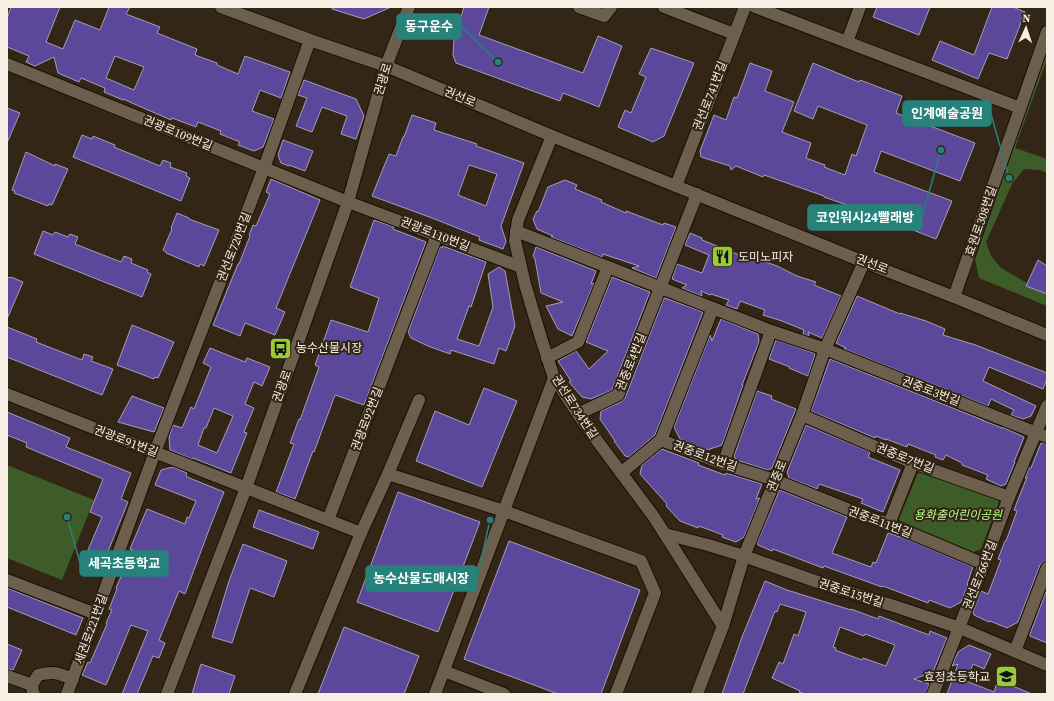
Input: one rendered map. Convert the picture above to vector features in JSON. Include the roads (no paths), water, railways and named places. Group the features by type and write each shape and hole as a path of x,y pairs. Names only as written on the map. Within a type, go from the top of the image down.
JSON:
{"street":[{"name":"권선로","path":"220,7 386,66 552,136 864,262 954,296 1047,336"},
{"name":"권광로","path":"167,694 246,488 348,202 386,66 409,7"},
{"path":"579,7 604,16 611,7"},
{"path":"664,7 734,34"},
{"name":"권선로741번길","path":"676,186 745,7"},
{"path":"755,7 1020,108"},
{"path":"847,42 860,7"},
{"name":"효원로308번길","path":"954,296 1047,32"},
{"name":"권선로720번길","path":"155,452 264,168 310,40"},
{"name":"권광로109번길","path":"7,64 348,202"},
{"name":"권선로734번길","path":"552,136 518,220 515,241 525,284 547,358 554,378 578,414 654,517 723,626"},
{"path":"661,287 697,194"},
{"name":"권광로110번길","path":"348,202 521,267"},
{"path":"516,231 772,331 825,349"},
{"name":"권광로92번길","path":"328,520 437,235"},
{"name":"권중로","path":"697,694 723,626 744,556 802,415 825,349 864,262"},
{"path":"547,358 578,342 608,266"},
{"name":"권중로4번길","path":"578,414 618,395 661,287"},
{"path":"661,440 713,308"},
{"path":"723,464 772,331"},
{"name":"권중로3번길","path":"825,349 1042,435"},
{"path":"434,694 554,378"},
{"name":"권광로91번길","path":"7,394 246,488"},
{"path":"295,694 361,533 419,400"},
{"name":"권선로766번길","path":"933,694 960,628 1009,497 1042,435 1047,406"},
{"name":"권중로7번길","path":"802,415 913,463 1009,497"},
{"name":"권중로12번길","path":"621,473 661,440 723,464 775,480"},
{"name":"세권로221번길","path":"67,694 155,452"},
{"path":"888,524 913,463"},
{"path":"388,474 504,511 641,561 655,593 616,694"},
{"name":"권중로11번길","path":"775,480 888,524 984,564"},
{"path":"246,488 361,533"},
{"name":"권중로15번길","path":"665,534 744,556 829,586 960,628 1047,665"},
{"path":"1015,652 1047,568"},
{"path":"7,580 96,614"},
{"path":"444,671 504,694"},
{"path":"7,676 33,690 38,675 48,673 61,674 73,679"}],"place":[{"name":"동구운수","path":"498,62"},
{"name":"코인워시24빨래방","path":"941,150"},
{"name":"인계예술공원","path":"1009,178"},
{"name":"도미노피자","path":"722,257"},
{"name":"농수산물시장","path":"281,348"},
{"name":"세곡초등학교","path":"67,517"},
{"name":"농수산물도매시장","path":"490,520"},
{"name":"효정초등학교","path":"1006,677"}],"park label":[{"name":"용화출어린이공원","path":"958,515"}]}
